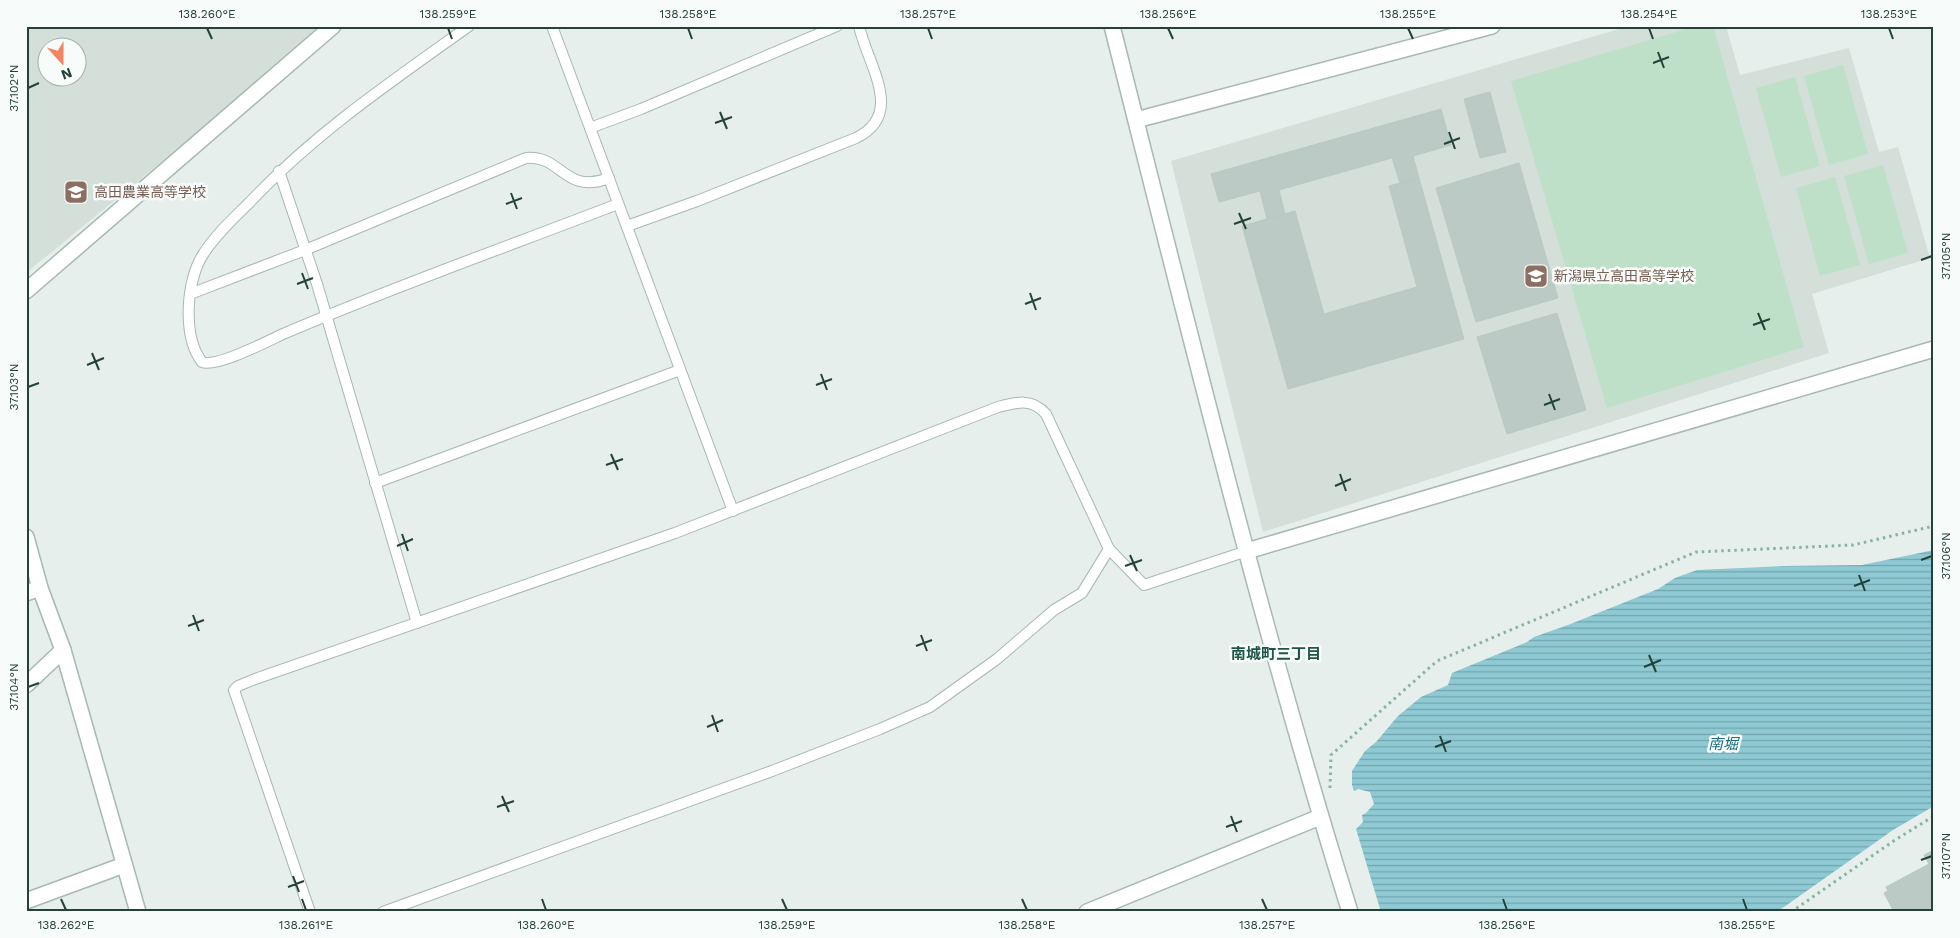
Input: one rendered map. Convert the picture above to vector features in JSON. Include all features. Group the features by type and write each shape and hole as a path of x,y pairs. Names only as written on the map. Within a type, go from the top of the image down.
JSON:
{"street":[{"path":"26,290 333,26"},
{"path":"1112,26 1247,551 1320,817 1350,912"},
{"path":"1136,120 1492,26"},
{"path":"1247,551 1934,349"},
{"path":"26,537 33,591 63,650 138,912"},
{"path":"26,685 63,650"},
{"path":"1086,912 1320,817"},
{"path":"26,901 124,865"}],"lane":[{"path":"469,26 370,97 279,171 204,253 190,294 189,322 191,335 199,358 205,363 217,362 326,316 618,204"},
{"path":"552,26 733,511"},
{"path":"590,128 641,109 837,26"},
{"path":"626,226 714,194 856,138 872,129 881,111 882,96 858,26"},
{"path":"190,294 305,250 526,158 546,161 577,182 589,183 609,178"},
{"path":"279,171 326,316 417,624"},
{"path":"375,483 680,370"},
{"path":"310,912 234,690 238,686 255,679 417,624 733,511 998,407 1028,402 1037,405 1046,414 1109,549 1144,585 1247,551"},
{"path":"383,912 772,771 874,732 930,707 997,659 1054,610 1082,593 1109,549"}],"path":[{"path":"1330,790 1332,754 1437,661 1696,552 1853,545 1934,526"},
{"path":"1791,912 1895,840 1934,816"}],"shaded area":[{"name":"高田農業高等学校","path":"26,26 320,26 225,110 26,273"},
{"name":"新潟県立高田高等学校","path":"1629,26 1726,26 1740,75 1849,48 1879,152 1898,147 1930,258 1812,294 1829,353 1263,532 1171,161"}],"green space":[{"path":"1696,26 1713,26 1804,347 1607,408 1511,81"},
{"path":"1843,65 1868,154 1829,165 1804,76"},
{"path":"1795,77 1820,166 1781,177 1756,88"},
{"path":"1883,165 1908,253 1869,264 1844,176"},
{"path":"1835,177 1860,265 1820,276 1796,188"}],"water":[{"name":"南堀","path":"1934,550 1934,806 1893,830 1784,907 1776,912 1381,912 1356,829 1363,822 1362,815 1374,804 1370,792 1358,789 1354,791 1352,771 1365,751 1376,742 1398,716 1421,697 1448,685 1452,673 1527,642 1534,637 1658,589 1675,578 1697,570 1862,565"}],"building":[{"path":"1490,92 1506,152 1480,158 1464,99"},
{"path":"1441,109 1451,145 1413,156 1419,178 1400,183 1392,158 1279,190 1285,214 1267,219 1260,191 1219,202 1211,174"},
{"path":"1519,163 1558,298 1476,322 1436,188"},
{"path":"1419,178 1464,339 1288,389 1242,226 1295,211 1324,314 1417,287 1389,186"},
{"path":"1557,313 1586,410 1507,434 1477,337"},
{"path":"1934,850 1934,912 1894,912 1884,893 1888,891 1886,887 1929,864 1924,855"}],"place":[{"name":"高田農業高等学校","path":"76,192"},
{"name":"新潟県立高田高等学校","path":"1536,276"}],"district":[{"name":"南城町三丁目","path":"1276,654"}]}
